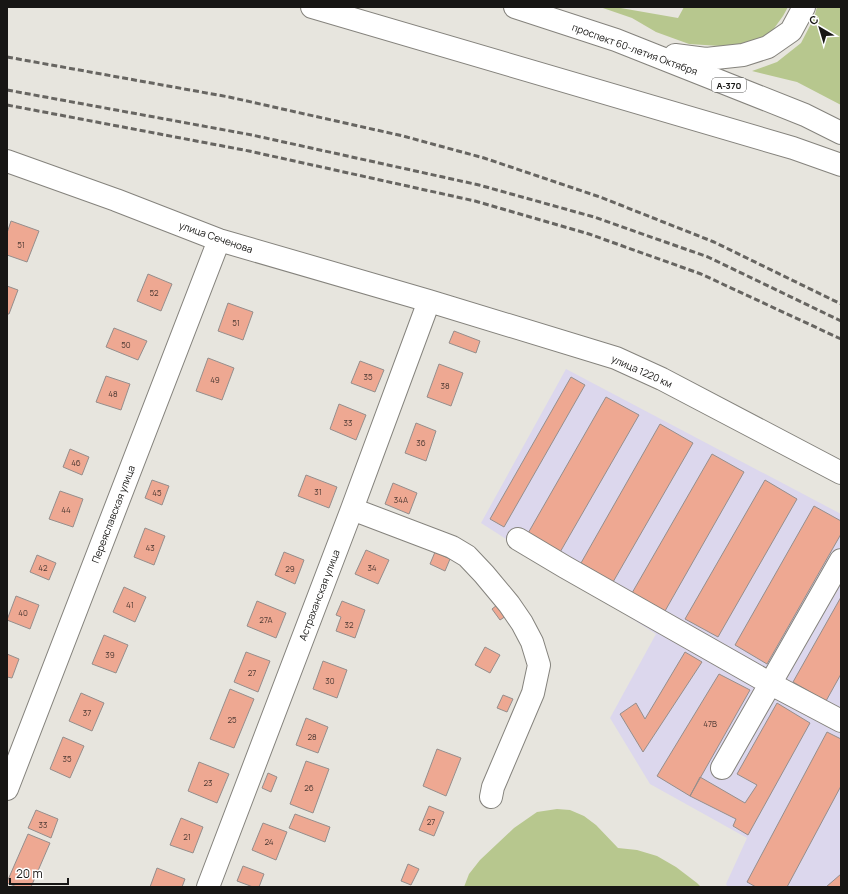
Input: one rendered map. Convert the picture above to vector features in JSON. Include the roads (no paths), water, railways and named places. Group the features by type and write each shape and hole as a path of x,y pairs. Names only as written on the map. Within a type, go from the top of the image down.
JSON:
{"main road":[{"path":"312,7 786,146 841,165"},
{"name":"проспект 60-летия Октября","path":"515,7 616,40 805,115 841,133"},
{"path":"547,7 568,25"},
{"path":"616,40 679,56 706,59 743,55 768,47 791,32 804,7"},
{"name":"улица Сеченова","path":"9,167 219,240 429,301"},
{"name":"Переяславская улица","path":"7,789 219,240"},
{"name":"улица 1220 км","path":"429,301 616,358 662,378 841,473"},
{"name":"Астраханская улица","path":"208,887 429,301"},
{"path":"352,508 452,547 468,556 509,604 522,623 532,642 539,665 534,694 491,797"},
{"path":"518,539 771,684 841,721"},
{"path":"722,768 841,560"}],"railway":[{"path":"7,57 229,97 403,136 484,158 600,197 714,242 841,304"},
{"path":"7,90 252,135 479,185 594,217 708,257 841,321"},
{"path":"7,105 249,151 475,201 589,234 701,274 841,339"}]}
